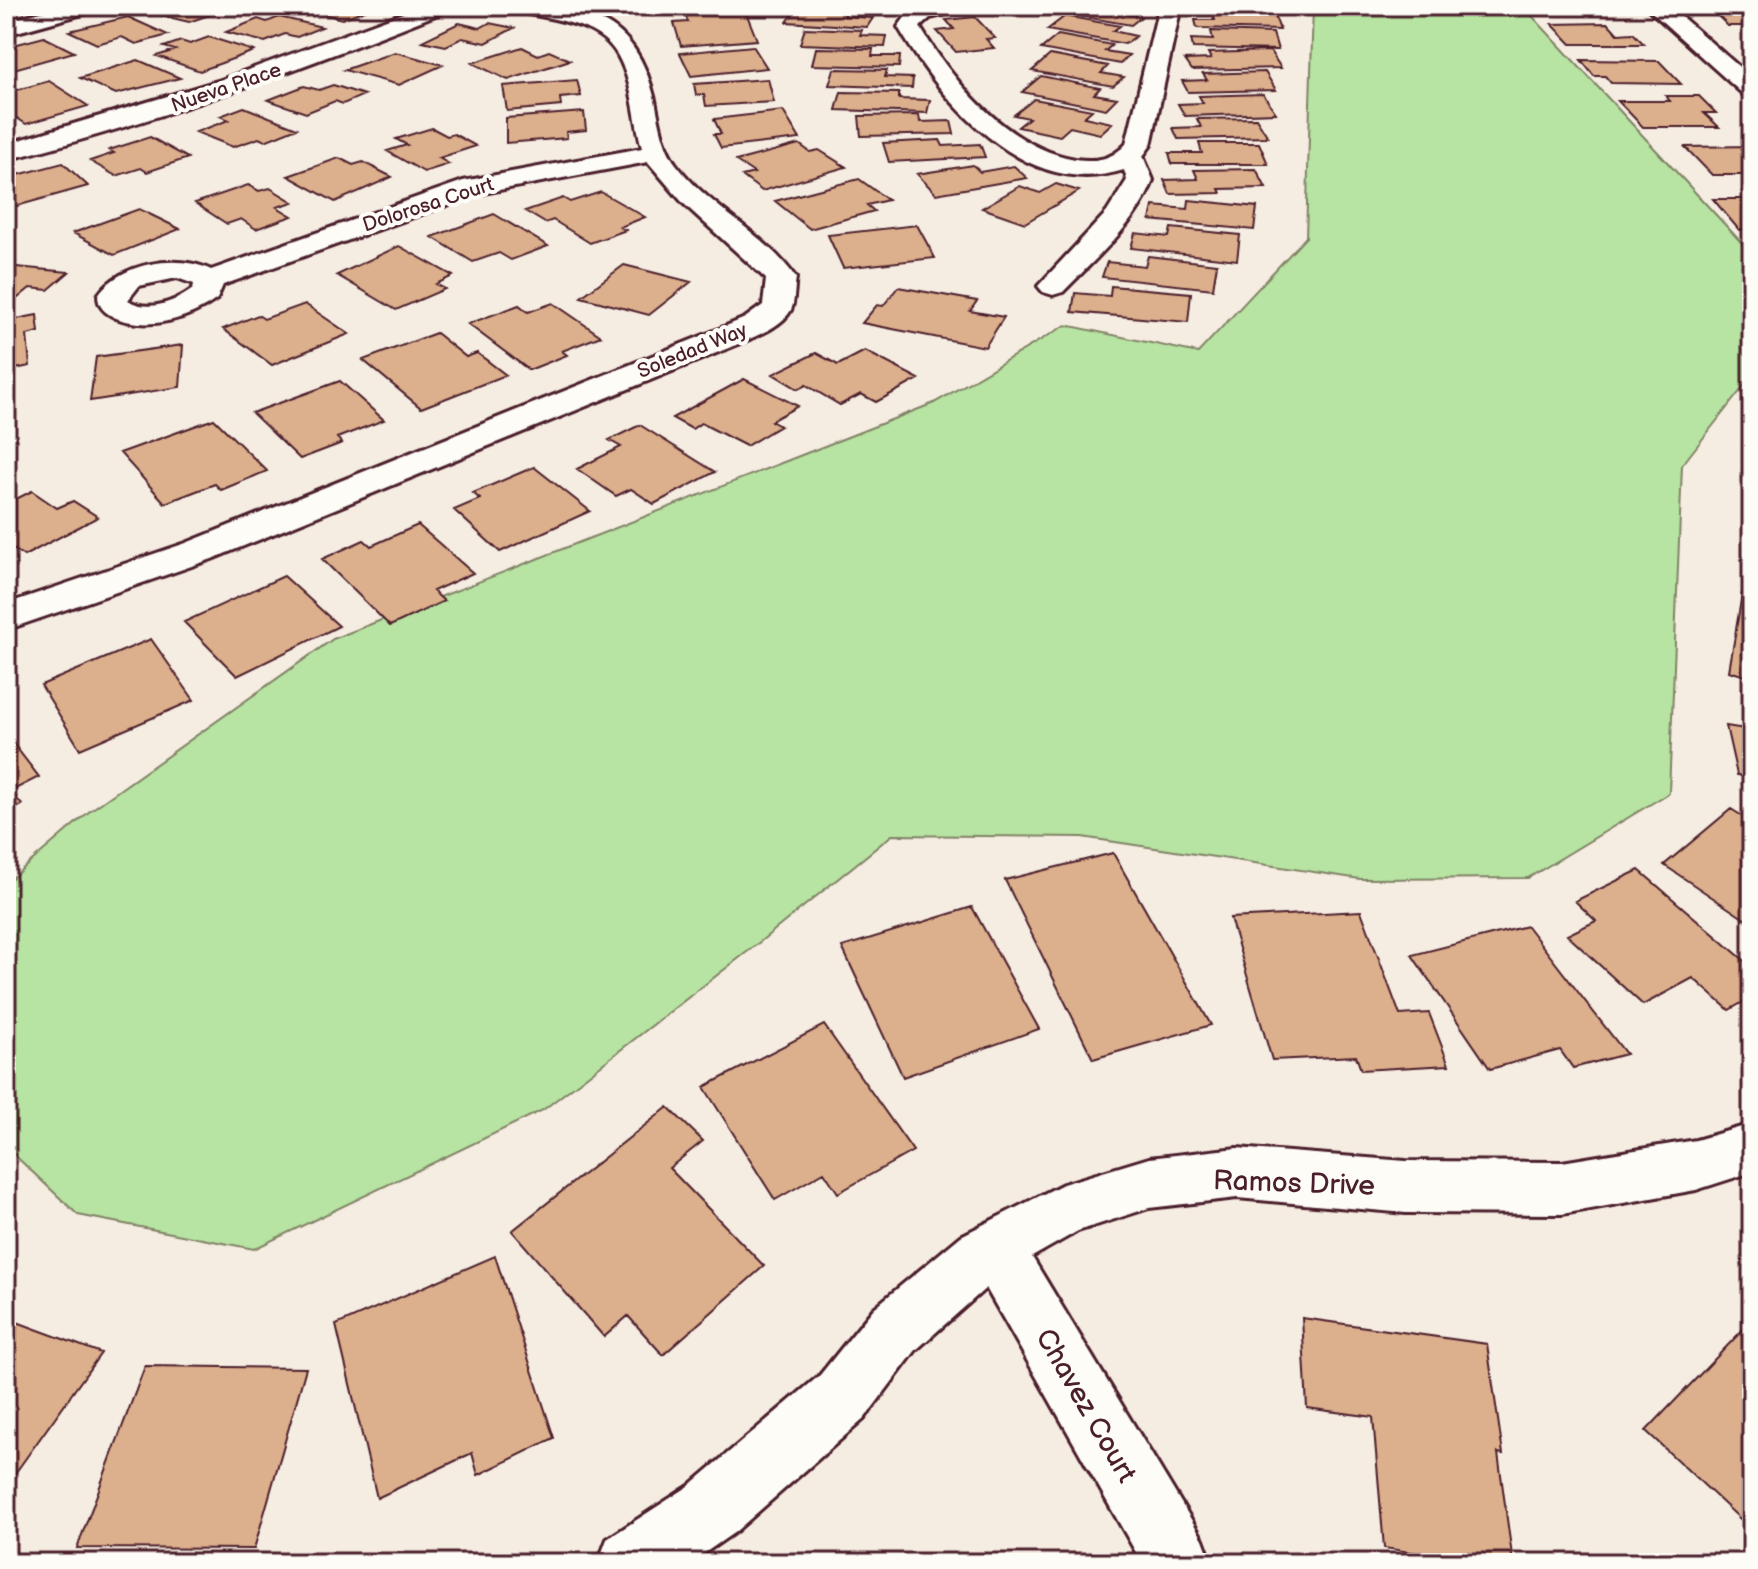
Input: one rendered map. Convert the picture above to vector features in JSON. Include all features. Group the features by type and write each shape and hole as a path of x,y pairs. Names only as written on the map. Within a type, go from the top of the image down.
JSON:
{"street":[{"path":"6,28 90,6"},
{"name":"Nueva Place","path":"6,152 219,91 441,6"},
{"name":"Soledad Way","path":"6,618 199,551 725,338 756,324 777,308 781,278 767,260 670,175 654,153 651,130 625,48 609,33 586,23 518,6"},
{"path":"956,6 919,14 912,19 909,27 918,44 945,79 983,119 1012,143 1036,157 1075,168 1114,165 1131,157 1138,145 1170,6"},
{"path":"1656,6 1752,90"},
{"name":"Dolorosa Court","path":"209,280 472,187 654,153"},
{"path":"1053,286 1101,236 1136,191 1140,177 1131,157"},
{"name":"Soledad Way","path":"6,644 199,551"},
{"name":"Ramos Drive","path":"631,1563 712,1509 842,1397 895,1329 981,1255 1063,1210 1149,1183 1237,1173 1406,1187 1562,1188 1696,1165 1752,1148"},
{"name":"Chavez Court","path":"995,1248 1179,1563"}],"green space":[{"path":"1313,6 1523,6 1752,254 1752,376 1682,465 1669,793 1528,878 1360,879 1082,837 892,835 543,1110 254,1249 78,1215 6,1147 6,883 91,810 333,639 934,403 1066,325 1198,353 1306,237"}],"building":[{"path":"151,6 235,6 189,22 139,10"},
{"path":"293,6 375,6 342,19"},
{"path":"607,6 673,6 652,16"},
{"path":"846,6 892,6 878,13"},
{"path":"1063,6 1115,6 1122,7 1116,12 1141,17 1131,25 1056,12"},
{"path":"1199,6 1278,6 1280,9 1201,11"},
{"path":"1598,6 1601,10 1536,8"},
{"path":"1708,6 1752,6 1752,26 1728,26"},
{"path":"797,8 847,11 844,16 873,18 867,27 787,22"},
{"path":"745,10 757,40 681,46 674,23 688,22 685,14"},
{"path":"1213,13 1274,14 1280,30 1197,28 1195,20 1215,20"},
{"path":"1065,16 1120,26 1113,31 1136,36 1125,44 1047,30"},
{"path":"128,17 168,35 136,44 122,37 97,44 69,31"},
{"path":"279,17 322,27 297,37 285,34 265,42 226,32 258,19 267,22"},
{"path":"975,17 995,38 986,39 994,48 956,52 937,31 954,29 946,20"},
{"path":"459,23 480,28 489,23 514,28 486,43 462,38 446,46 422,41"},
{"path":"1608,23 1618,34 1633,33 1644,44 1571,44 1552,24"},
{"path":"805,28 862,30 860,35 887,36 885,47 800,44"},
{"path":"1211,31 1273,33 1278,50 1193,48 1191,39 1213,40"},
{"path":"1058,35 1112,45 1105,51 1129,55 1120,64 1041,49"},
{"path":"44,37 74,52 14,69 6,64 6,47"},
{"path":"209,37 254,51 200,71 157,56 175,50 164,47 181,41 190,44"},
{"path":"753,46 767,68 691,76 680,53"},
{"path":"522,47 538,55 549,51 570,60 508,80 472,63"},
{"path":"816,48 873,49 872,56 900,56 899,67 812,65"},
{"path":"1270,51 1281,68 1192,70 1185,60 1211,59 1208,53"},
{"path":"395,52 443,65 399,85 344,70"},
{"path":"1050,55 1108,66 1101,73 1124,77 1113,86 1032,71"},
{"path":"138,60 180,78 116,94 80,78"},
{"path":"1581,60 1659,61 1681,84 1611,83 1605,76 1594,76"},
{"path":"834,69 887,70 885,77 913,78 912,88 829,85"},
{"path":"1265,72 1276,90 1188,92 1182,81 1207,80 1203,74"},
{"path":"1041,76 1100,88 1094,94 1117,98 1106,109 1022,92"},
{"path":"768,79 774,102 706,106 704,95 696,95 694,84"},
{"path":"577,80 581,96 560,98 561,106 507,111 503,86"},
{"path":"49,81 88,106 26,124 6,111 6,93"},
{"path":"333,85 364,95 343,104 335,101 306,113 268,100 304,86 319,90"},
{"path":"841,92 899,93 899,99 930,100 927,113 836,110"},
{"path":"1263,94 1276,113 1185,116 1178,104 1203,103 1199,96"},
{"path":"1666,96 1699,96 1716,113 1704,113 1719,127 1643,127 1618,101 1670,101"},
{"path":"1034,99 1092,110 1084,117 1112,123 1100,134 1070,127 1060,136 1018,127 1029,118 1014,115"},
{"path":"244,107 297,128 265,141 259,138 233,147 196,132 229,120 220,116"},
{"path":"783,111 800,139 721,148 714,134 721,134 714,119"},
{"path":"584,112 586,130 566,132 567,138 506,143 506,118"},
{"path":"919,115 920,122 951,121 954,134 861,136 859,116"},
{"path":"1256,118 1268,137 1178,139 1173,128 1201,127 1197,119"},
{"path":"432,128 447,136 454,134 476,146 439,158 449,164 424,172 387,151 407,145 396,139"},
{"path":"150,137 188,158 147,172 141,168 116,176 90,161 114,153 109,150"},
{"path":"940,140 943,146 980,144 985,157 889,162 883,143"},
{"path":"1199,143 1259,143 1268,164 1172,164 1169,153 1202,153"},
{"path":"799,144 810,152 819,150 846,167 762,191 742,176 754,173 736,161"},
{"path":"1752,146 1752,175 1712,175 1685,147"},
{"path":"339,158 353,165 363,162 392,177 335,202 288,176"},
{"path":"63,163 88,186 6,209 6,178"},
{"path":"973,165 980,172 1014,166 1027,178 936,194 917,174"},
{"path":"1256,169 1266,188 1170,194 1164,180 1198,179 1194,170"},
{"path":"859,179 888,200 867,205 874,211 810,229 775,201"},
{"path":"1056,184 1079,191 1025,223 982,208 1020,186 1040,193"},
{"path":"248,185 259,191 270,188 293,202 277,207 292,216 256,229 241,219 227,224 195,203"},
{"path":"601,192 645,217 620,227 626,230 590,243 553,220 545,223 525,211 563,198 570,202"},
{"path":"1713,199 1752,199 1752,230 1739,230"},
{"path":"1189,200 1257,207 1254,230 1150,220 1153,206 1188,209"},
{"path":"139,209 180,229 114,255 73,233"},
{"path":"494,214 548,246 511,260 499,253 473,262 432,237"},
{"path":"917,225 935,258 843,268 828,235"},
{"path":"1171,228 1240,235 1237,260 1131,248 1135,233 1169,237"},
{"path":"399,246 453,276 436,284 445,289 396,310 337,275"},
{"path":"1148,256 1217,264 1213,289 1102,277 1107,262 1145,266"},
{"path":"624,265 691,282 649,315 581,297"},
{"path":"6,266 69,272 48,290 30,288 7,307"},
{"path":"1111,286 1191,293 1188,322 1072,312 1075,293 1110,296"},
{"path":"898,287 977,301 970,311 1004,317 985,347 862,323 877,305 883,306"},
{"path":"553,303 601,336 562,351 567,355 529,370 468,324 519,305 528,312"},
{"path":"305,304 349,334 272,365 223,329 258,315 264,319"},
{"path":"37,315 39,332 27,335 30,366 6,371 6,321"},
{"path":"436,333 466,357 477,353 506,375 421,408 363,360"},
{"path":"183,345 180,387 90,401 96,357"},
{"path":"865,351 919,379 876,402 861,394 840,405 806,385 798,389 773,374 816,353 838,365"},
{"path":"744,379 798,406 771,421 780,426 746,446 701,423 692,429 672,418"},
{"path":"340,381 384,420 337,438 342,443 300,459 252,413"},
{"path":"214,419 267,471 221,490 215,484 165,503 120,453"},
{"path":"640,425 715,472 654,504 631,489 616,496 577,469 621,447 609,440"},
{"path":"534,467 590,511 500,552 454,510 480,499 473,493"},
{"path":"32,491 57,508 73,501 98,517 24,556 6,544 6,504"},
{"path":"418,525 473,573 433,591 444,601 390,626 322,559 364,540 371,546"},
{"path":"284,576 339,626 237,676 184,622"},
{"path":"1742,594 1752,597 1752,678 1729,671"},
{"path":"151,639 194,700 80,749 41,685"},
{"path":"1726,726 1752,730 1752,778 1737,775"},
{"path":"6,734 39,777 11,791 22,805 6,814"},
{"path":"1731,809 1752,822 1752,924 1664,865"},
{"path":"1113,853 1211,1025 1093,1059 1005,880"},
{"path":"1639,870 1752,967 1752,997 1729,1010 1693,978 1643,1005 1567,935 1596,921 1575,901"},
{"path":"972,907 1039,1029 903,1077 842,947"},
{"path":"1361,911 1400,1015 1429,1013 1449,1065 1361,1070 1356,1056 1272,1060 1230,918"},
{"path":"1527,926 1626,1054 1573,1068 1560,1050 1490,1069 1412,955"},
{"path":"824,1025 913,1151 838,1193 824,1172 775,1200 704,1087"},
{"path":"668,1107 703,1141 669,1168 764,1266 663,1355 628,1316 604,1337 512,1231"},
{"path":"495,1256 554,1438 478,1475 472,1453 377,1498 336,1325"},
{"path":"6,1318 101,1353 6,1486"},
{"path":"1302,1318 1487,1344 1503,1454 1498,1453 1513,1563 1480,1563 1384,1548 1373,1417 1307,1408"},
{"path":"1752,1320 1752,1530 1646,1431"},
{"path":"145,1366 306,1368 254,1549 77,1548"}]}
